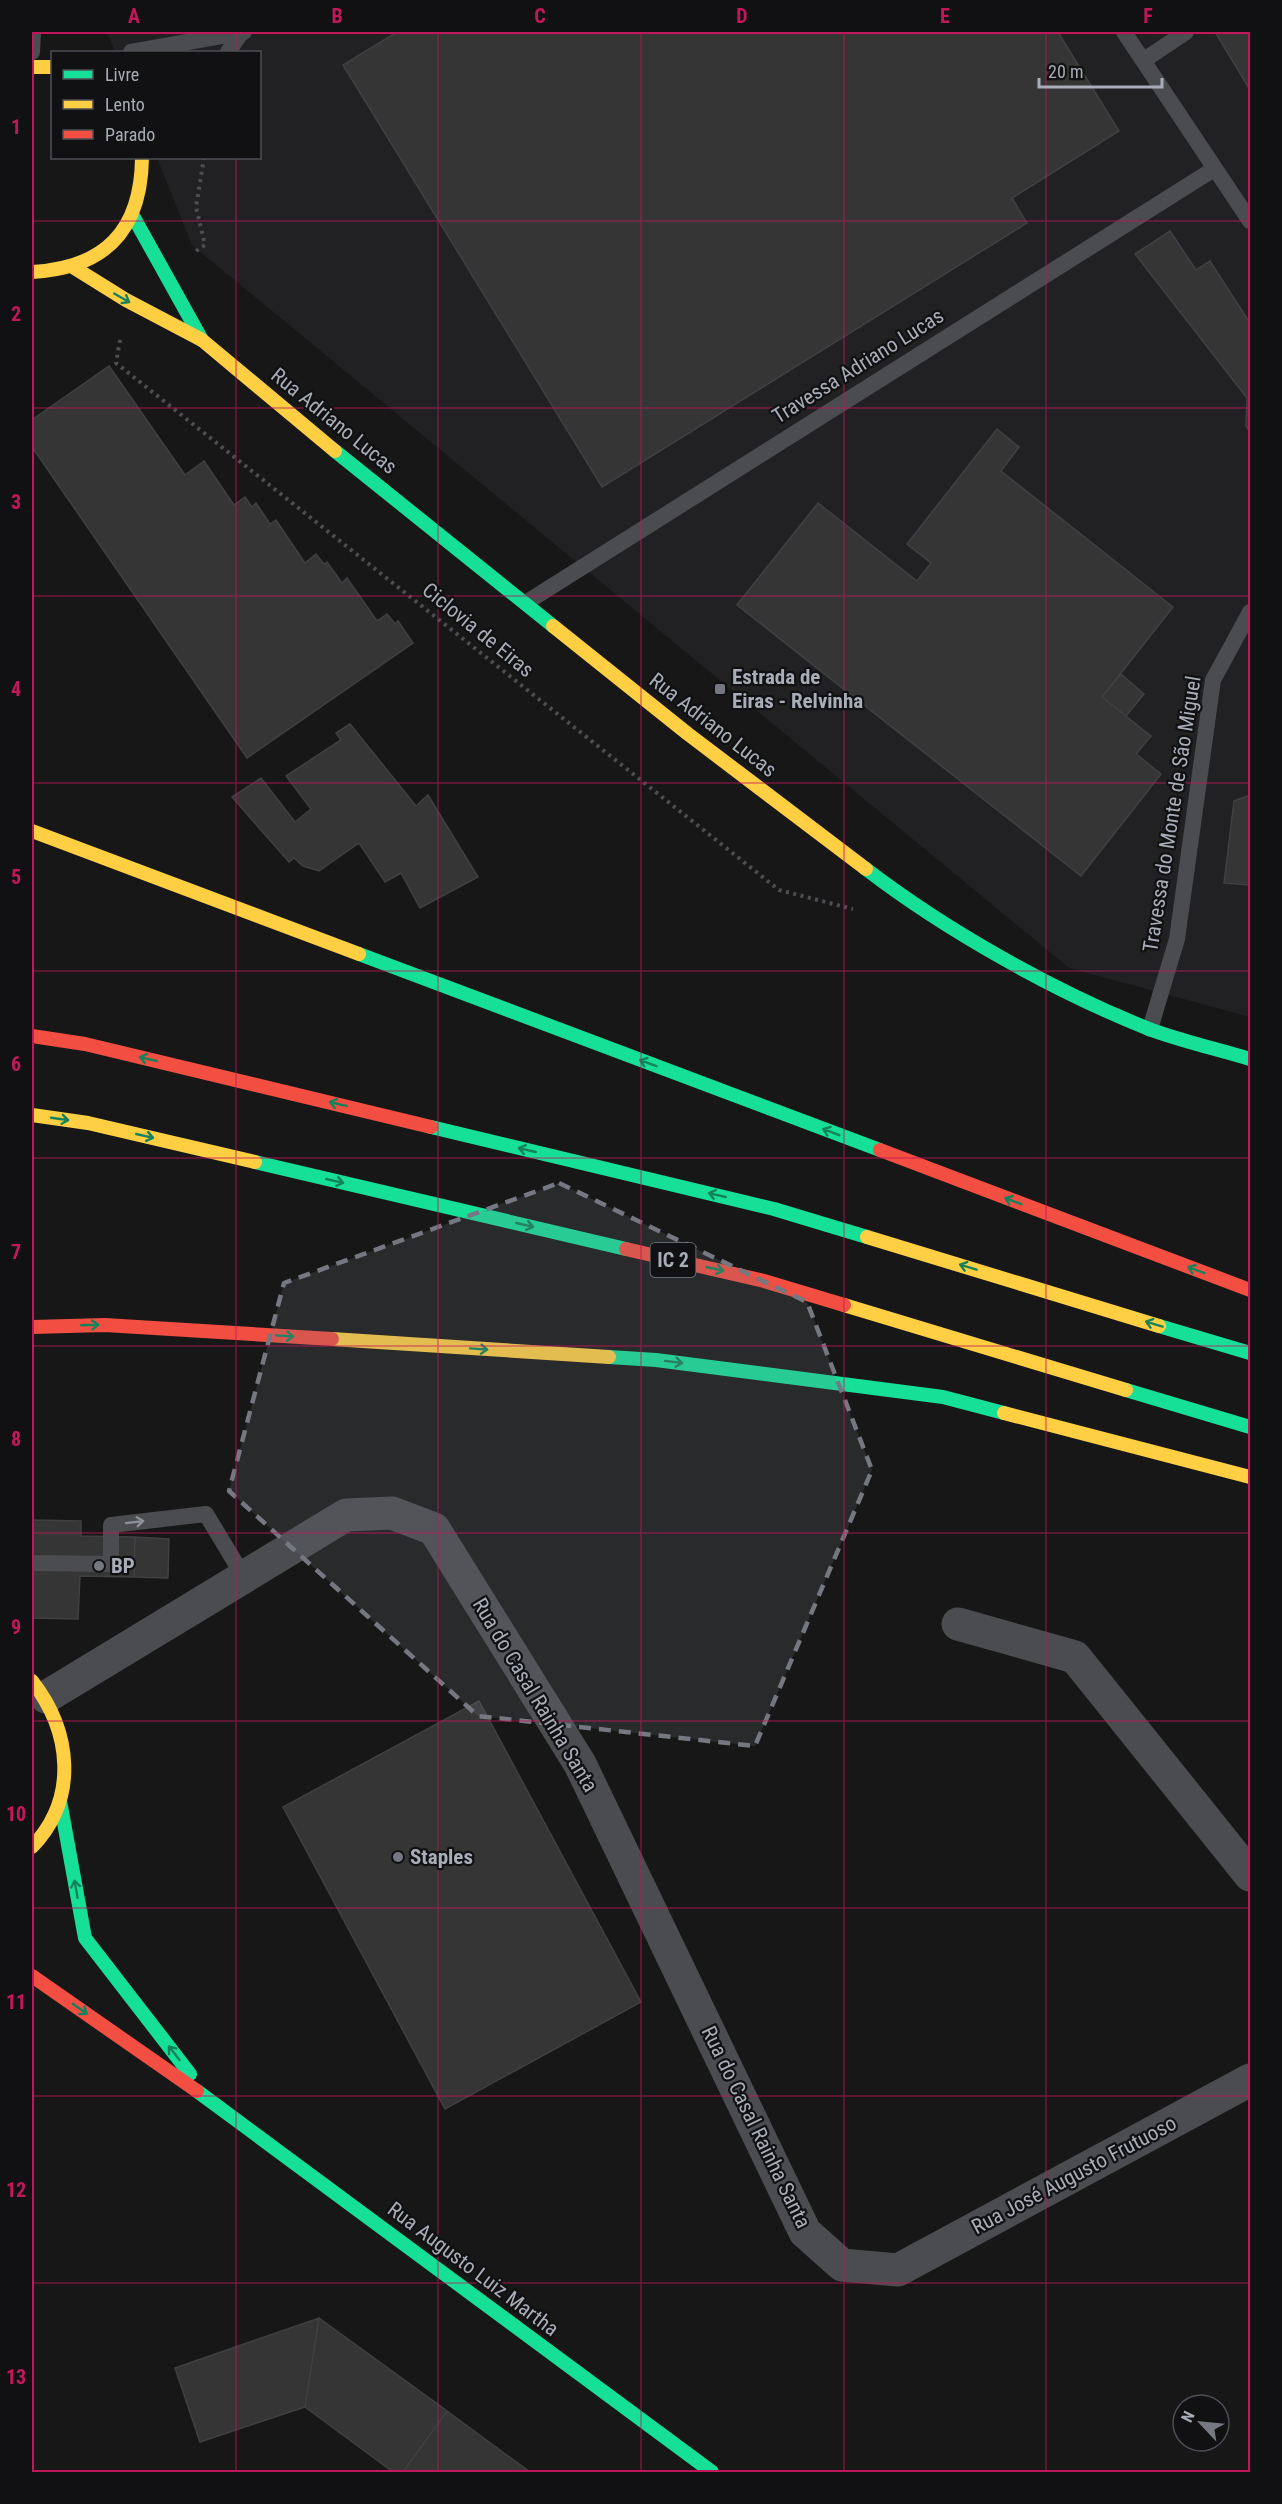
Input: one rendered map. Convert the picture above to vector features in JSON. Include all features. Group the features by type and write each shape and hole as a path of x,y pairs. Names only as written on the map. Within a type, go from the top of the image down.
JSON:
{"main road":[{"path":"32,67 51,66"},
{"path":"32,272 53,272 72,267 97,256 117,238 133,216 140,197 144,177 142,159"},
{"name":"Rua Adriano Lucas","path":"133,216 202,340"},
{"name":"Rua Adriano Lucas","path":"72,267 126,300 202,340 345,459 527,602 688,734 886,885 962,934 1064,990 1150,1029 1251,1059"},
{"path":"32,831 1251,1290"},
{"path":"32,1036 85,1044 774,1209 1251,1353"},
{"name":"IC 2","path":"32,1115 88,1123 764,1281 1251,1427"},
{"path":"32,1327 105,1325 656,1360 943,1397 1251,1477"},
{"path":"32,1848 41,1839 60,1801 66,1765 61,1729 39,1689"},
{"name":"Rua Augusto Luiz Martha","path":"60,1801 85,1938 209,2099"},
{"name":"Rua Augusto Luiz Martha","path":"32,1976 209,2099 712,2472"}],"street":[{"name":"Rua do Casal Rainha Santa","path":"39,1689 244,1577 346,1515 392,1514 434,1529 580,1764 805,2232 842,2265 898,2270"},
{"path":"958,1624 1075,1657 1251,1875"},
{"name":"Rua José Augusto Frutuoso","path":"898,2270 1251,2080"}],"lane":[{"path":"32,52 33,32"},
{"path":"137,51 243,32"},
{"path":"229,51 243,32"},
{"path":"1124,32 1214,169 1251,220"},
{"path":"1144,60 1186,32"},
{"path":"144,177 156,159"},
{"name":"Travessa Adriano Lucas","path":"527,602 1214,169"},
{"name":"Travessa do Monte de São Miguel","path":"1150,1029 1177,939 1213,680 1251,612"},
{"path":"32,1563 111,1564 111,1525 206,1514 244,1577"}],"path":[{"path":"164,275 205,245 196,207 204,159"},
{"name":"Ciclovia de Eiras","path":"126,300 116,363 779,890 857,910"}],"highlighted area":[{"path":"559,1183 807,1302 872,1470 755,1746 478,1716 229,1491 284,1283"}],"shaded area":[{"path":"107,32 1250,32 1250,1017 1069,968 192,245 157,159 261,159 261,51 115,51"}],"building":[{"path":"397,32 1058,32 1119,131 1012,198 1027,223 602,487 343,65"},
{"path":"1215,32 1250,32 1250,90"},
{"path":"1170,231 1196,270 1210,261 1250,323 1250,432 1246,426 1247,398 1135,254"},
{"path":"109,366 185,475 204,461 234,505 245,497 252,507 256,503 270,524 276,520 305,563 316,554 324,564 327,562 342,583 347,578 377,621 387,614 395,624 398,621 413,643 247,758 32,447 32,420"},
{"path":"997,429 1019,447 1001,471 1173,607 1102,697 1151,736 1136,754 1161,774 1081,876 737,605 818,503 917,581 931,563 907,544"},
{"path":"1121,674 1144,694 1126,716 1102,697"},
{"path":"350,724 416,806 428,795 478,877 420,908 401,873 385,882 359,843 319,871 303,866 294,858 289,862 232,797 261,778 295,822 311,809 286,776 341,740 336,733"},
{"path":"1250,795 1250,885 1224,883 1234,801"},
{"path":"32,1520 81,1521 81,1536 135,1537 134,1577 80,1576 78,1619 32,1618"},
{"path":"135,1537 169,1539 168,1578 134,1577"},
{"path":"479,1701 641,2002 445,2109 283,1807"},
{"path":"319,2318 447,2411 403,2472 393,2472 305,2407"},
{"path":"319,2318 305,2407 200,2442 175,2368"},
{"path":"447,2411 489,2442 530,2472 403,2472"}],"traffic: fast":[{"path":"133,216 202,340"},
{"path":"335,451 553,626"},
{"path":"866,869 966,937 1076,997 1149,1029 1250,1059"},
{"path":"359,954 880,1150"},
{"path":"431,1127 774,1209 867,1237"},
{"path":"255,1162 626,1249"},
{"path":"1159,1326 1250,1353"},
{"path":"609,1357 656,1360 943,1397 1004,1413"},
{"path":"1126,1390 1250,1427"},
{"path":"60,1801 85,1938 190,2074"},
{"path":"197,2091 712,2472"}],"traffic: slow":[{"path":"32,67 51,67"},
{"path":"32,272 58,269 80,263 99,253 114,241 126,225 135,206 142,159"},
{"path":"73,267 126,300 202,340 335,451"},
{"path":"553,626 688,734 866,869"},
{"path":"32,831 359,954"},
{"path":"32,1115 88,1123 255,1162"},
{"path":"867,1237 1159,1326"},
{"path":"844,1305 1126,1390"},
{"path":"332,1339 609,1357"},
{"path":"1004,1413 1250,1477"},
{"path":"32,1681 55,1721 62,1743 64,1764 63,1786 57,1807 47,1828 32,1847"}],"traffic: jam":[{"path":"32,1036 85,1044 431,1127"},
{"path":"880,1150 1250,1290"},
{"path":"626,1249 764,1281 844,1305"},
{"path":"32,1327 105,1325 332,1339"},
{"path":"32,1976 197,2091"}],"place":[{"name":"Estrada de Eiras - Relvinha","path":"720,689"},
{"name":"BP","path":"99,1566"},
{"name":"Staples","path":"398,1857"}]}
